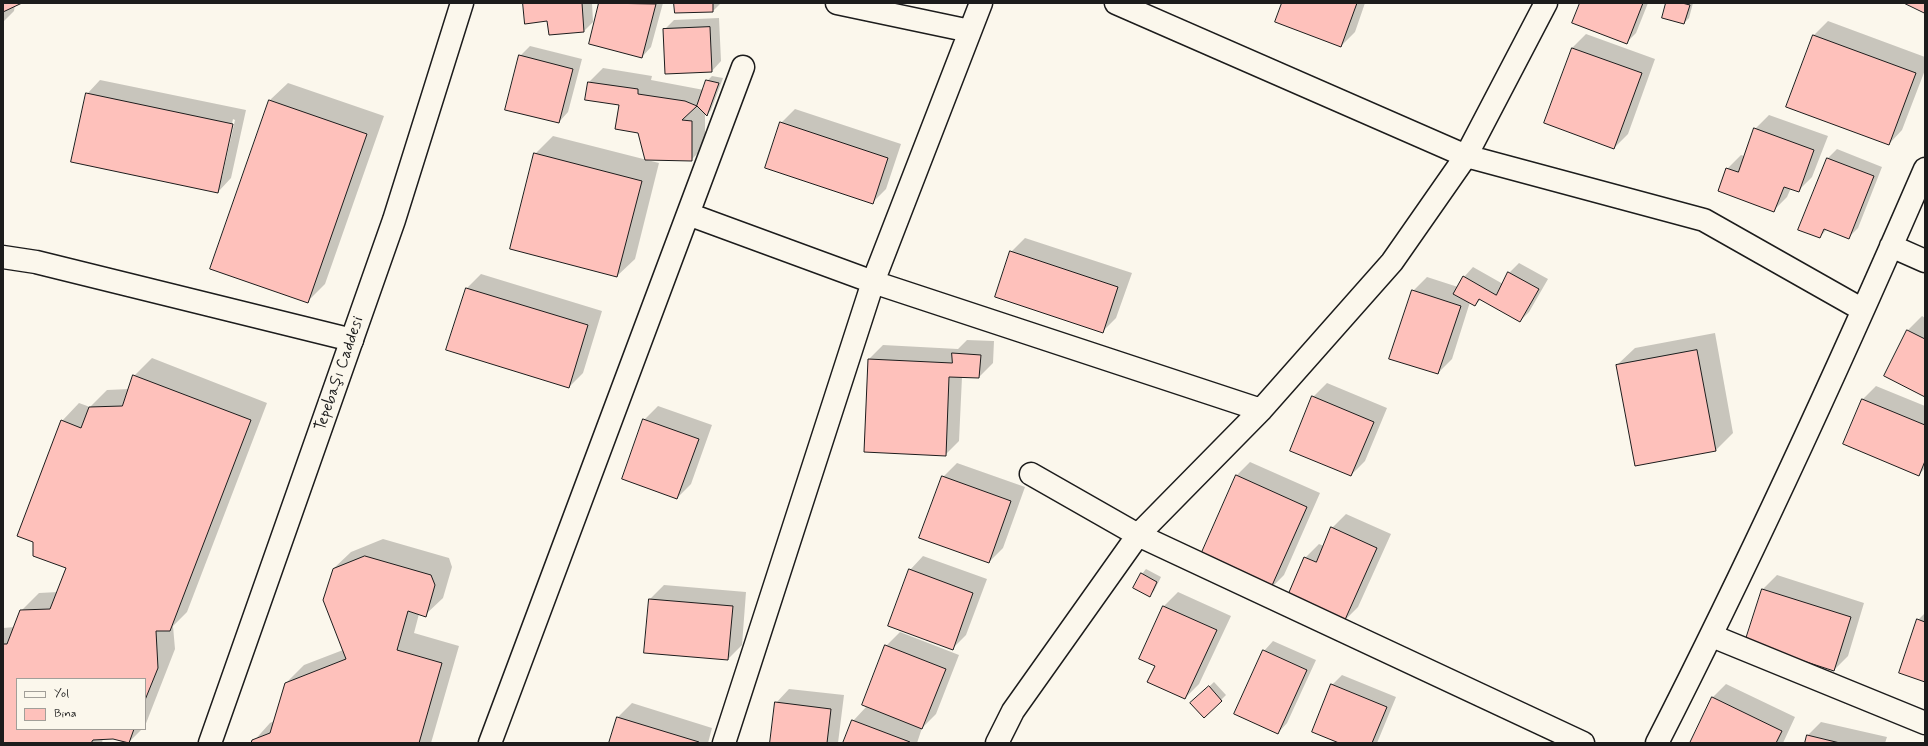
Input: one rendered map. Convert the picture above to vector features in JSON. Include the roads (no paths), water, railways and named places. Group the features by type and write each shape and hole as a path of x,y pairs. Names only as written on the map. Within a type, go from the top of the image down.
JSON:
{"street":[{"name":"Tepebaşı Caddesi","path":"210,743 394,220 462,3"},
{"path":"837,3 970,31"},
{"path":"724,743 873,282 982,3"},
{"path":"1116,3 1466,156 1704,220 1864,310"},
{"path":"997,743 1012,711 1138,535 1261,410 1392,262 1466,156 1546,3"},
{"path":"490,743 743,67"},
{"path":"1657,743 1712,636 1864,310 1925,169"},
{"path":"688,214 873,282 1261,410"},
{"path":"1891,246 1925,261"},
{"path":"3,257 36,262 352,340"},
{"path":"1031,474 1138,535 1583,743"},
{"path":"1712,636 1925,722"}]}
